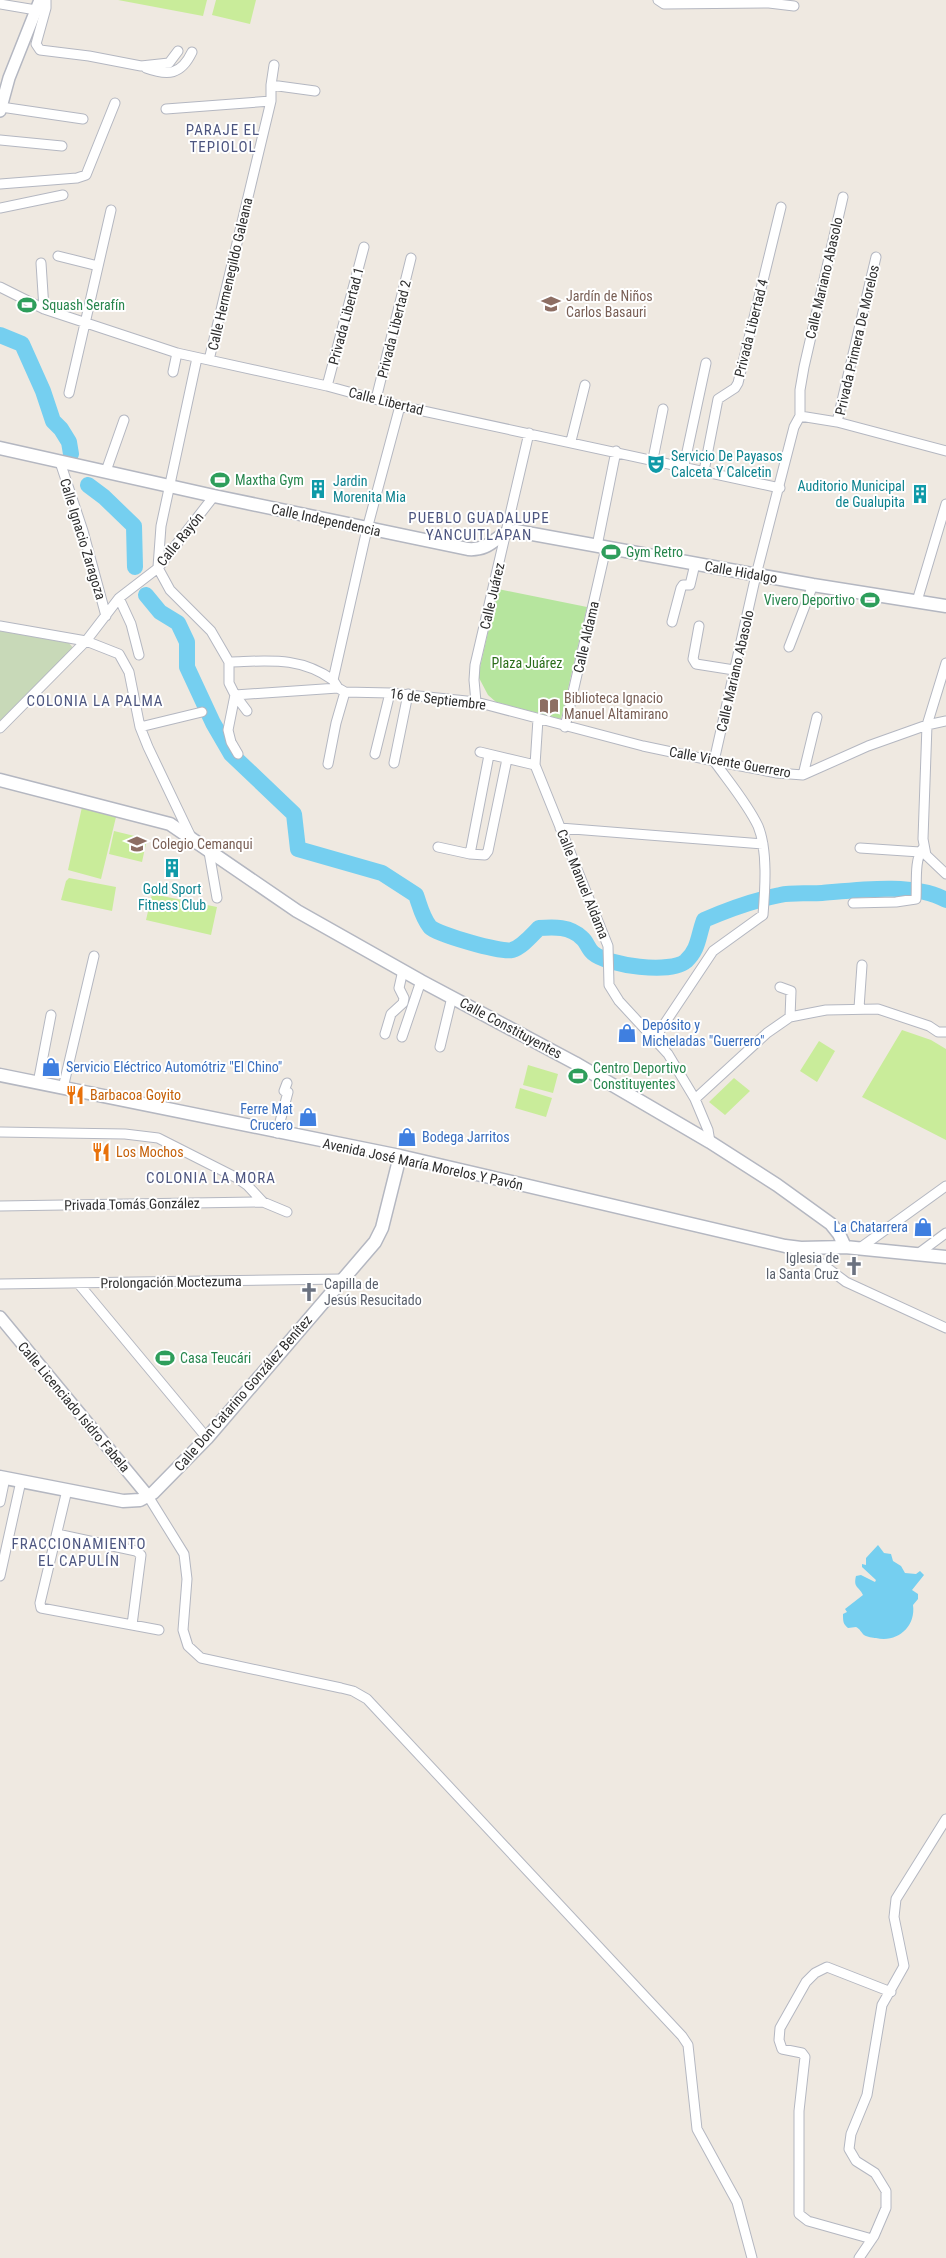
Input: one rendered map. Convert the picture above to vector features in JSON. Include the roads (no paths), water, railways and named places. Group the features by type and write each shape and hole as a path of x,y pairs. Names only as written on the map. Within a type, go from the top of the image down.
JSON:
{"main road":[{"name":"Calle Independencia","path":"0,448 367,529 477,550 490,545 507,532"},
{"name":"Calle Hidalgo","path":"507,532 516,530 756,575 946,606"},
{"name":"Calle Constituyentes","path":"0,780 170,824 297,911 574,1063 710,1142 777,1185 831,1224 839,1234 845,1247"},
{"name":"Avenida José María Morelos Y Pavón","path":"0,1075 277,1133 400,1156 744,1238 801,1248 845,1247 946,1257"},
{"name":"Calle Don Catarino González Benítez","path":"148,1496 207,1438 342,1279 367,1253 382,1228 400,1156"},
{"path":"3,1478 123,1501 140,1500 148,1496"}],"street":[{"path":"46,0 46,8 36,44 40,50 89,56 141,66 158,72 173,72 184,66 192,52"},
{"path":"658,0 664,4 769,4 794,6"},
{"path":"7,3 38,5 9,78 1,109 83,119"},
{"path":"141,66 169,63 178,51"},
{"name":"Calle Hermenegildo Galeana","path":"210,360 272,101 271,85 274,65"},
{"path":"271,85 315,91"},
{"path":"166,109 272,101"},
{"path":"0,184 82,177 86,175 115,103"},
{"path":"0,140 62,146"},
{"path":"0,208 63,195"},
{"name":"Calle Mariano Abasolo","path":"714,762 756,575 780,488 794,427 800,416 800,390 804,367 843,197"},
{"name":"Privada Libertad 4","path":"704,471 718,400 735,388 738,383 781,207"},
{"path":"69,393 111,210"},
{"name":"Privada Libertad 1","path":"327,386 364,247"},
{"path":"58,256 98,266"},
{"name":"Privada Primera De Morelos","path":"837,422 876,257"},
{"name":"Privada Libertad 2","path":"376,400 411,258"},
{"path":"41,264 44,309"},
{"name":"Calle Libertad","path":"0,287 44,309 177,353 327,386 400,406 571,441 780,488"},
{"path":"173,372 177,353"},
{"name":"Calle Hermenegildo Galeana","path":"158,568 161,526 197,358"},
{"path":"684,466 706,363"},
{"path":"571,441 585,385"},
{"path":"328,764 336,723 339,686 367,529 400,406"},
{"path":"653,459 663,409"},
{"path":"800,416 837,422 946,451"},
{"path":"106,471 124,420"},
{"name":"Calle Juárez","path":"476,702 475,665 529,433"},
{"path":"602,547 616,451"},
{"name":"Calle Ignacio Zaragoza","path":"60,462 83,531 106,616"},
{"name":"Calle Rayón","path":"0,728 86,641 119,598 158,568 214,496"},
{"path":"917,602 946,504"},
{"name":"Calle Aldama","path":"565,727 602,547"},
{"path":"672,622 681,588 683,585 690,585 695,564"},
{"path":"158,568 170,590 211,631 229,662 229,683 247,711"},
{"path":"790,647 813,585"},
{"path":"119,598 131,624 139,655"},
{"path":"0,626 86,641 119,654 125,663 140,727 191,837"},
{"path":"699,626 693,659 696,664 734,670"},
{"path":"229,662 296,662 320,671 339,686"},
{"path":"852,903 896,902 916,899 921,850 927,725 946,662"},
{"name":"16 de Septiembre","path":"235,694 339,686 476,702 538,719"},
{"path":"375,754 390,693"},
{"path":"235,694 228,730 231,742 238,754"},
{"path":"394,762 408,694"},
{"path":"140,727 202,712"},
{"path":"803,775 817,717"},
{"name":"Calle Vicente Guerrero","path":"538,719 714,762 777,773 803,775 868,746 927,725 946,721"},
{"name":"Calle Manuel Aldama","path":"538,719 535,765 608,946 609,985 619,1001 668,1054 695,1099 708,1130 710,1142"},
{"path":"470,854 484,753 507,760 535,765"},
{"path":"438,847 470,854 485,855 488,851 507,760"},
{"path":"655,1038 713,951 763,915 765,891 763,844 758,825 714,762"},
{"path":"560,828 763,844"},
{"path":"860,848 921,850 930,861 946,874"},
{"path":"209,852 217,898"},
{"path":"63,1088 94,956"},
{"path":"859,1008 862,965"},
{"path":"385,1034 391,1014 403,1003 404,998 399,988 403,970"},
{"path":"402,1037 422,981"},
{"path":"780,987 791,991 790,1017"},
{"path":"440,1047 452,996"},
{"path":"695,1099 767,1033 790,1017 826,1010 878,1009 929,1026 938,1032 946,1032"},
{"path":"38,1083 51,1016"},
{"path":"277,1133 288,1092 284,1091 287,1083"},
{"path":"0,1132 125,1134 158,1138 237,1178 247,1185 263,1202 287,1212"},
{"path":"860,1248 946,1186"},
{"name":"Privada Tomás González","path":"0,1206 263,1202"},
{"path":"919,1253 946,1232"},
{"path":"801,1248 846,1282 946,1328"},
{"name":"Prolongación Moctezuma","path":"0,1284 342,1279"},
{"path":"78,1283 207,1438"},
{"name":"Calle Licenciado Isidro Fabela","path":"0,1317 148,1496"},
{"path":"0,1502 3,1478"},
{"path":"0,1576 3,1548 21,1481"},
{"path":"66,1490 40,1602 42,1608 159,1630"},
{"path":"148,1496 184,1554 188,1579 184,1630 188,1646 200,1658 347,1689 367,1699 682,2036 688,2045 697,2129 737,2202 752,2258"},
{"path":"57,1534 136,1551 141,1555 132,1625"},
{"path":"859,2258 872,2240 886,2208 886,2192 874,2173 856,2161 850,2149 851,2134 867,2095 882,2005 892,1992 904,1966 894,1917 896,1899 946,1819"},
{"path":"872,2240 808,2221 799,2214 799,2111 805,2056 802,2053 782,2049 780,2028 806,1982 815,1973 827,1967 892,1992"}],"water":[{"path":"878,1545 884,1553 891,1554 893,1561 901,1566 905,1573 916,1574 920,1571 924,1575 912,1590 918,1594 918,1599 913,1605 913,1613 908,1626 898,1636 884,1639 865,1636 856,1627 848,1628 844,1624 843,1619 843,1614 847,1612 845,1609 863,1595 856,1585 856,1576 861,1575 875,1582 876,1580 862,1567 862,1564 866,1565 866,1558"}],"waterway":[{"path":"0,335 22,344 43,391 53,421 61,429 69,442 71,454"},
{"path":"88,485 104,497 134,526 135,567"},
{"path":"146,595 160,612 178,623 187,642 187,667 213,723 231,754 294,814 298,849 382,873 416,895 427,923 430,927 444,934 483,946 512,950 523,944 539,928 562,928 577,934 584,940 591,951 601,958 625,965 654,968 678,965 686,961 696,947 704,920 770,897 785,894 903,889 933,894 946,900"}],"place":[{"name":"Jardín de Niños Carlos Basauri","path":"551,304"},
{"name":"Squash Serafín","path":"27,305"},
{"name":"Servicio De Payasos Calceta Y Calcetin","path":"656,464"},
{"name":"Maxtha Gym","path":"220,480"},
{"name":"Jardin Morenita Mia","path":"318,489"},
{"name":"Auditorio Municipal de Gualupita","path":"920,494"},
{"name":"Gym Retro","path":"611,552"},
{"name":"Vivero Deportivo","path":"870,600"},
{"name":"Biblioteca Ignacio Manuel Altamirano","path":"549,706"},
{"name":"Colegio Cemanqui","path":"137,844"},
{"name":"Gold Sport Fitness Club","path":"172,868"},
{"name":"Depósito y Micheladas \"Guerrero\"","path":"627,1033"},
{"name":"Servicio Eléctrico Automótriz \"El Chino\"","path":"51,1067"},
{"name":"Centro Deportivo Constituyentes","path":"578,1076"},
{"name":"Barbacoa Goyito","path":"75,1095"},
{"name":"Ferre Mat Crucero","path":"308,1117"},
{"name":"Bodega Jarritos","path":"407,1137"},
{"name":"Los Mochos","path":"101,1152"},
{"name":"La Chatarrera","path":"923,1227"},
{"name":"Iglesia de la Santa Cruz","path":"854,1266"},
{"name":"Capilla de Jesús Resucitado","path":"309,1292"},
{"name":"Casa Teucári","path":"165,1358"}],"district":[{"name":"PARAJE EL TEPIOLOL","path":"223,138"},
{"name":"PUEBLO GUADALUPE YANCUITLAPAN","path":"479,526"},
{"name":"COLONIA LA PALMA","path":"95,701"},
{"name":"COLONIA LA MORA","path":"211,1178"},
{"name":"FRACCIONAMIENTO EL CAPULÍN","path":"79,1552"}],"park label":[{"name":"Plaza Juárez","path":"527,663"}]}
